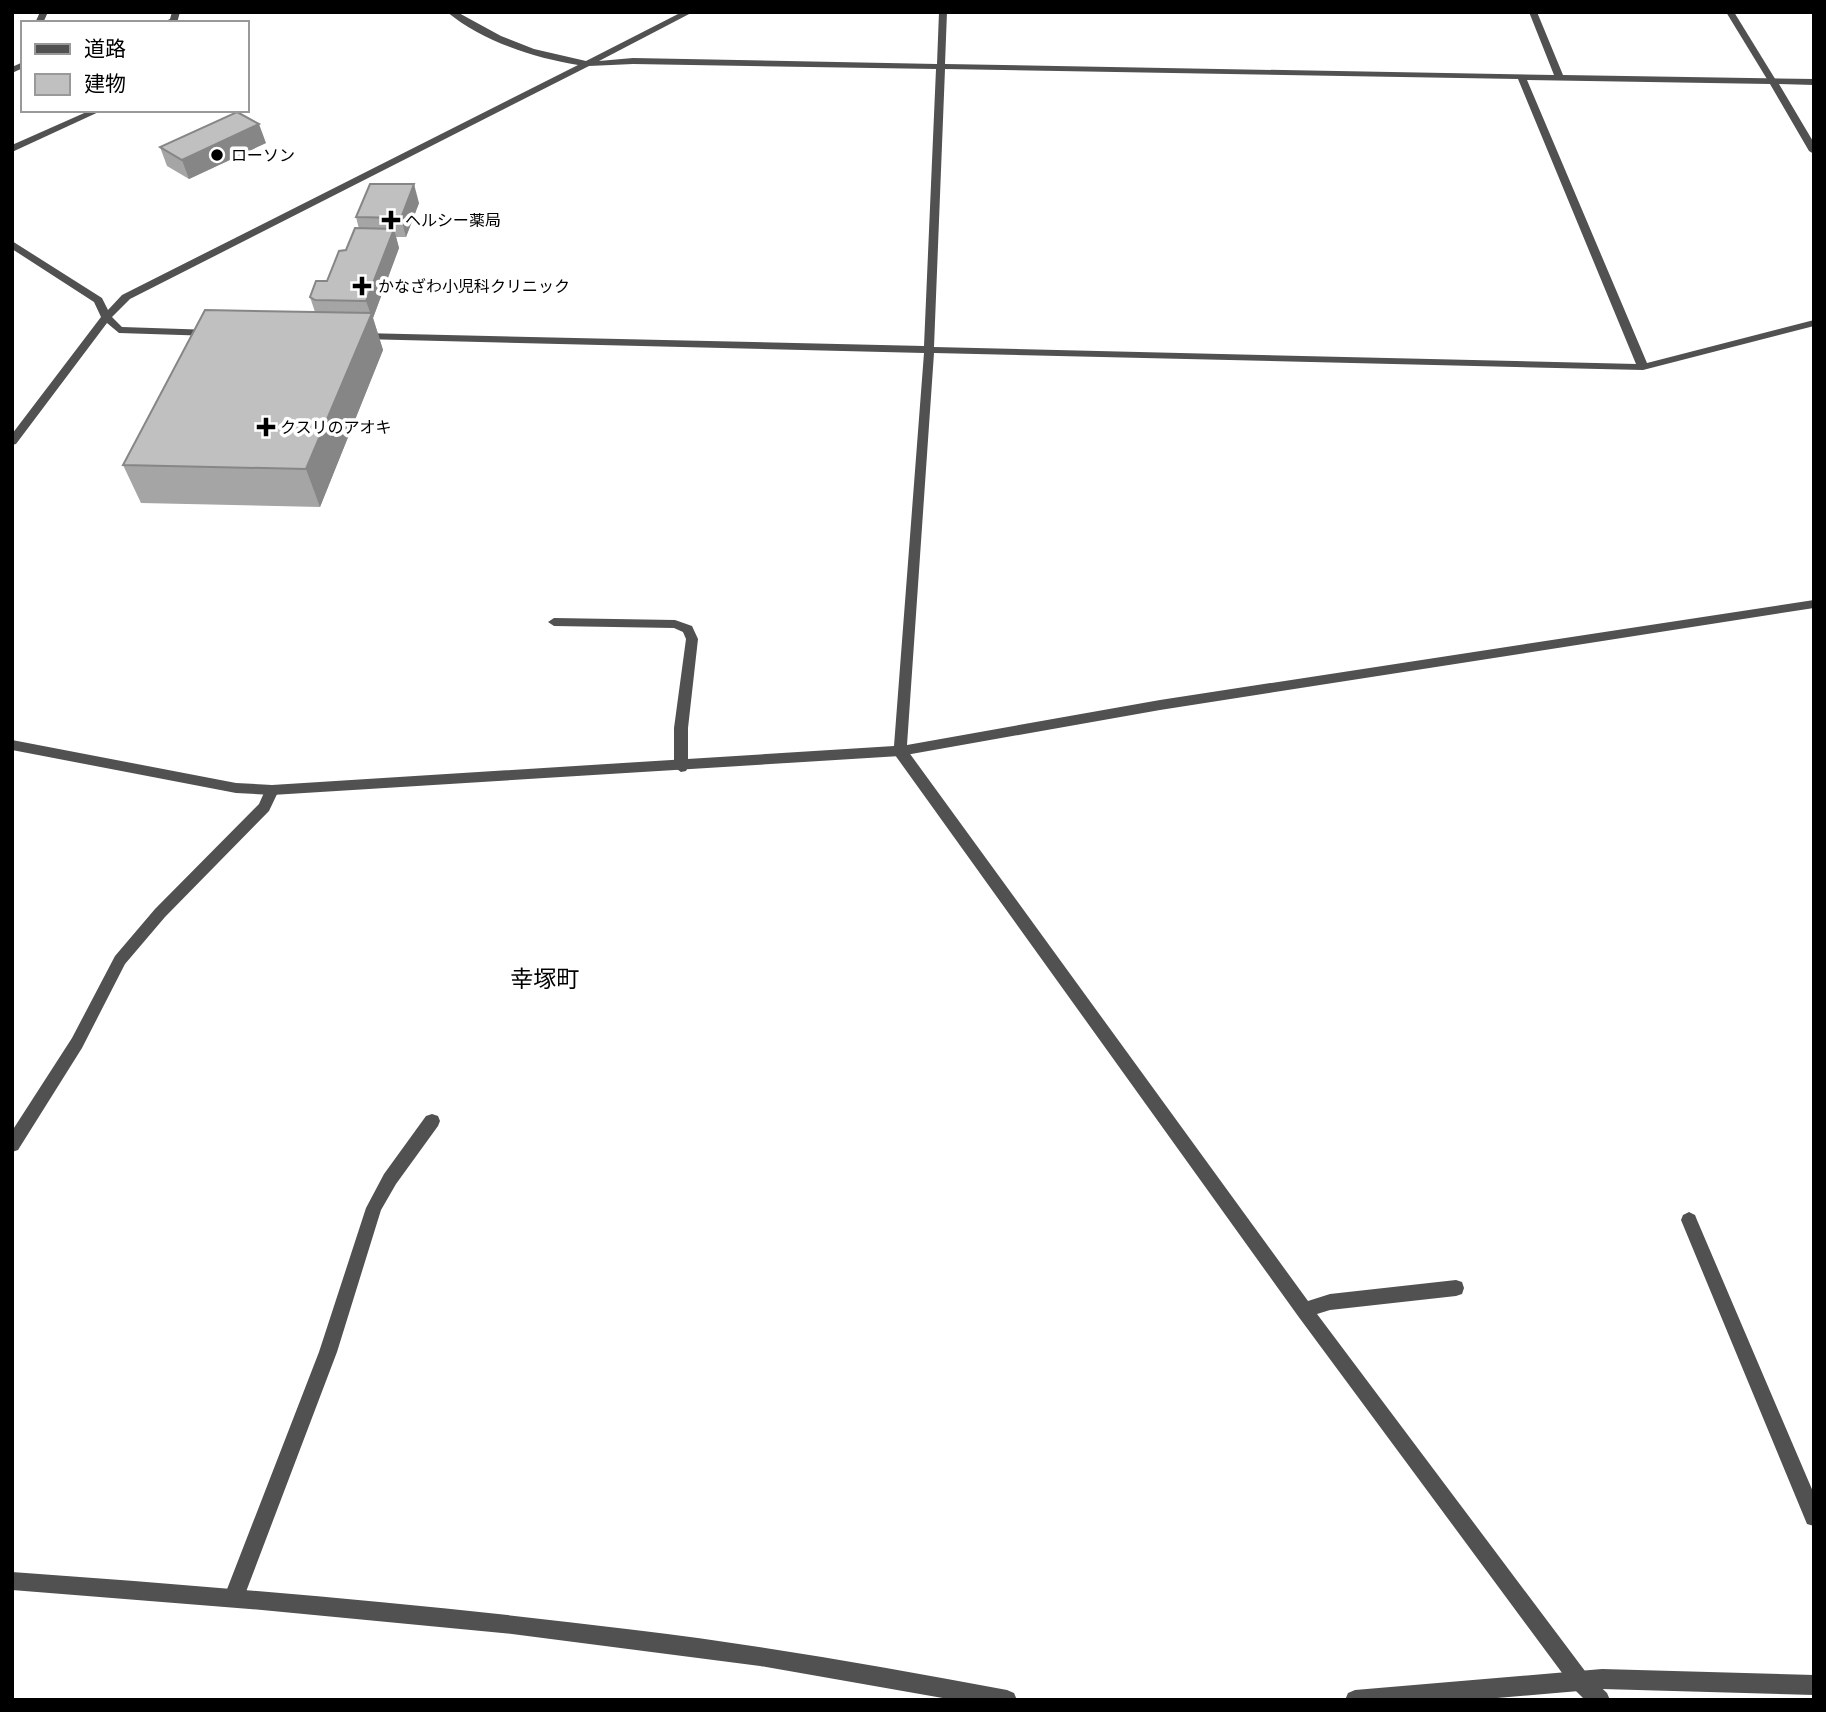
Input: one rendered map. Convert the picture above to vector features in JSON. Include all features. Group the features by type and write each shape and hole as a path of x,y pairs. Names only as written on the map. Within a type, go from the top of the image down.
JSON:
{"street":[{"path":"451,12 493,37 549,56 586,63 633,61 1814,82"},
{"path":"12,442 107,317 127,297 689,12"},
{"path":"943,12 929,350 900,751 1304,1310 1581,1682 1600,1700"},
{"path":"1532,12 1560,78"},
{"path":"1730,12 1814,151"},
{"path":"1522,78 1643,368"},
{"path":"12,149 95,112"},
{"path":"12,244 98,300 107,317 120,330 226,333"},
{"path":"347,336 1643,368 1814,323"},
{"path":"12,745 236,788 272,790 900,751 1160,705 1814,604"},
{"path":"554,622 675,624 688,629 692,639 681,728 681,766"},
{"path":"12,1145 77,1043 120,960 160,913 264,807 272,790"},
{"path":"234,1597 328,1352 374,1208 390,1179 432,1121"},
{"path":"1689,1220 1814,1517"},
{"path":"1304,1310 1330,1302 1456,1288"},
{"path":"12,1581 234,1597 622,1638 925,1683 1007,1700"},
{"path":"1355,1700 1602,1679 1814,1685"}],"building":[{"path":"237,112 259,124 182,160 160,147"},
{"path":"370,184 414,184 401,218 356,217"},
{"path":"355,228 394,229 366,301 315,300 310,297 316,281 327,281 339,251 346,250"},
{"name":"クスリのアオキ","path":"205,310 372,313 306,469 123,465"}],"place":[{"name":"ローソン","path":"217,155"},
{"name":"ヘルシー薬局","path":"391,220"},
{"name":"かなざわ小児科クリニック","path":"362,286"},
{"name":"クスリのアオキ","path":"266,427"}],"district":[{"name":"幸塚町","path":"545,978"}]}
